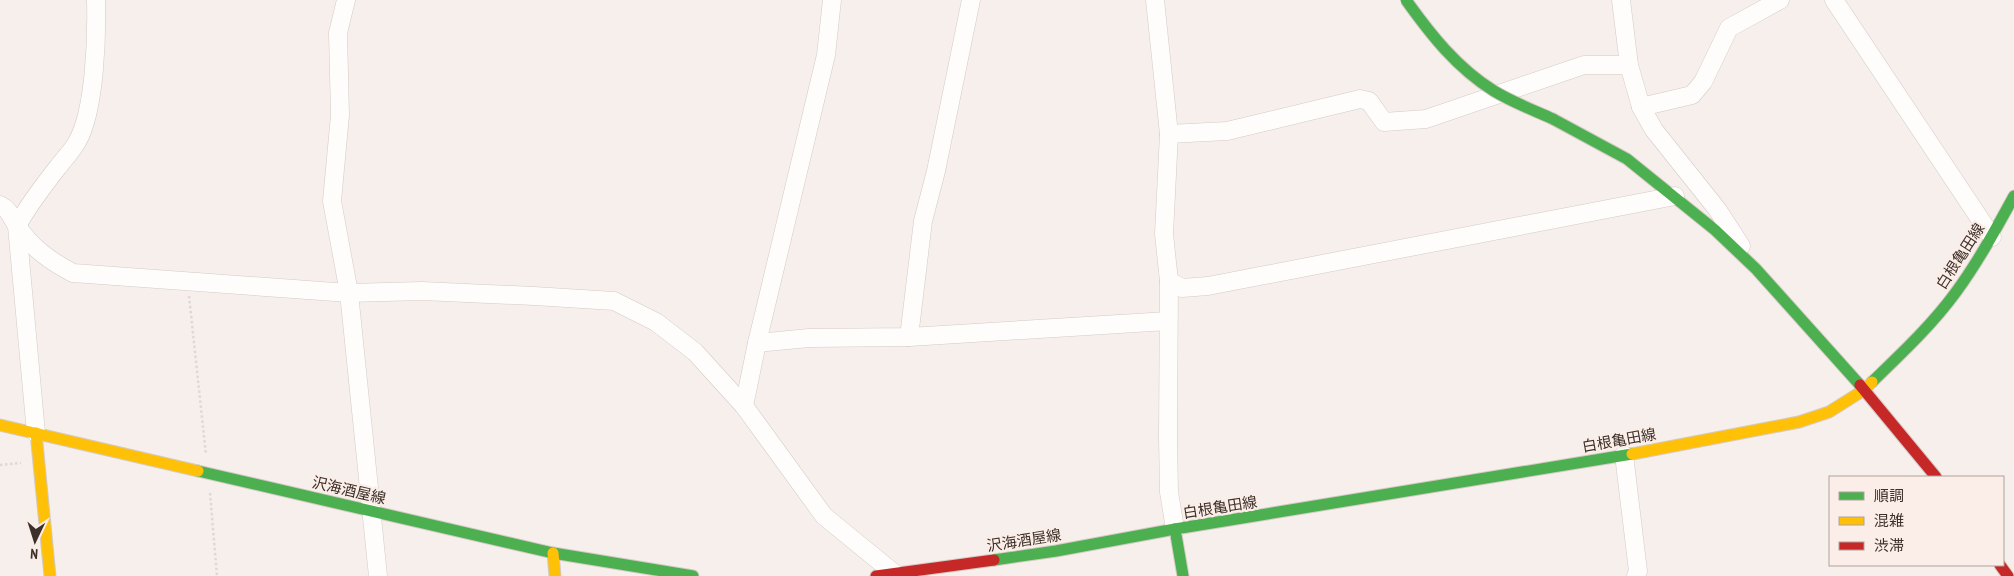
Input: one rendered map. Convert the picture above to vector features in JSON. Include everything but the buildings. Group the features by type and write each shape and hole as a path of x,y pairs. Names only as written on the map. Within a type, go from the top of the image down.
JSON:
{"main road":[{"path":"1406,0 1426,30 1457,62 1493,91 1553,119 1627,159 1675,196 1714,230 1756,269 1864,390 1935,476"},
{"name":"白根亀田線","path":"1183,576 1175,529 1624,455 1799,422 1829,412 1864,390 1910,345 1956,292 1992,237 2014,196"},
{"name":"沢海酒屋線","path":"0,426 553,553 693,576"},
{"path":"36,433 50,576"},
{"name":"沢海酒屋線","path":"876,576 1056,551 1175,529"},
{"path":"553,553 555,576"}],"street":[{"path":"36,433 17,226 29,205 77,143 85,125 91,98 97,25 96,0"},
{"path":"346,0 338,33 340,115 332,200 349,293 378,576"},
{"path":"744,406 757,343 826,55 832,0"},
{"path":"909,337 923,221 936,171 971,0"},
{"path":"1155,0 1169,134 1164,234 1168,281 1169,492 1175,529"},
{"path":"1621,0 1629,65 1640,107 1654,130 1717,209 1756,269"},
{"path":"1640,107 1692,95 1703,82 1729,28 1780,0"},
{"path":"1834,0 1992,237"},
{"path":"1169,134 1228,131 1360,99 1369,101 1384,122 1426,119 1584,65 1629,65"},
{"path":"1168,281 1182,288 1208,286 1675,196"},
{"path":"0,205 7,208 17,226 50,262 74,273 349,293 422,292 614,301 656,322 695,352 744,406 824,516 896,574"},
{"path":"757,343 809,338 909,337 1168,321"},
{"path":"1624,455 1638,571 1636,576"}],"path":[{"path":"188,282 217,576"}],"traffic: fast":[{"path":"1406,0 1435,38 1468,72 1501,95 1553,119"},
{"path":"1553,119 1627,159 1715,230 1756,269 1860,385"},
{"path":"1872,382 1927,328 1947,304 1994,233 2014,196"},
{"path":"994,560 1632,454"},
{"path":"198,471 553,553 693,576"},
{"path":"1175,529 1183,576"}],"traffic: slow":[{"path":"1632,454 1799,422 1829,412 1864,390 1872,382"},
{"path":"0,425 198,471"},
{"path":"36,433 50,576"},
{"path":"553,553 555,576"}],"traffic: jam":[{"path":"1860,385 1935,476"},
{"path":"876,576 994,560"},
{"path":"2001,566 2008,576"}]}
